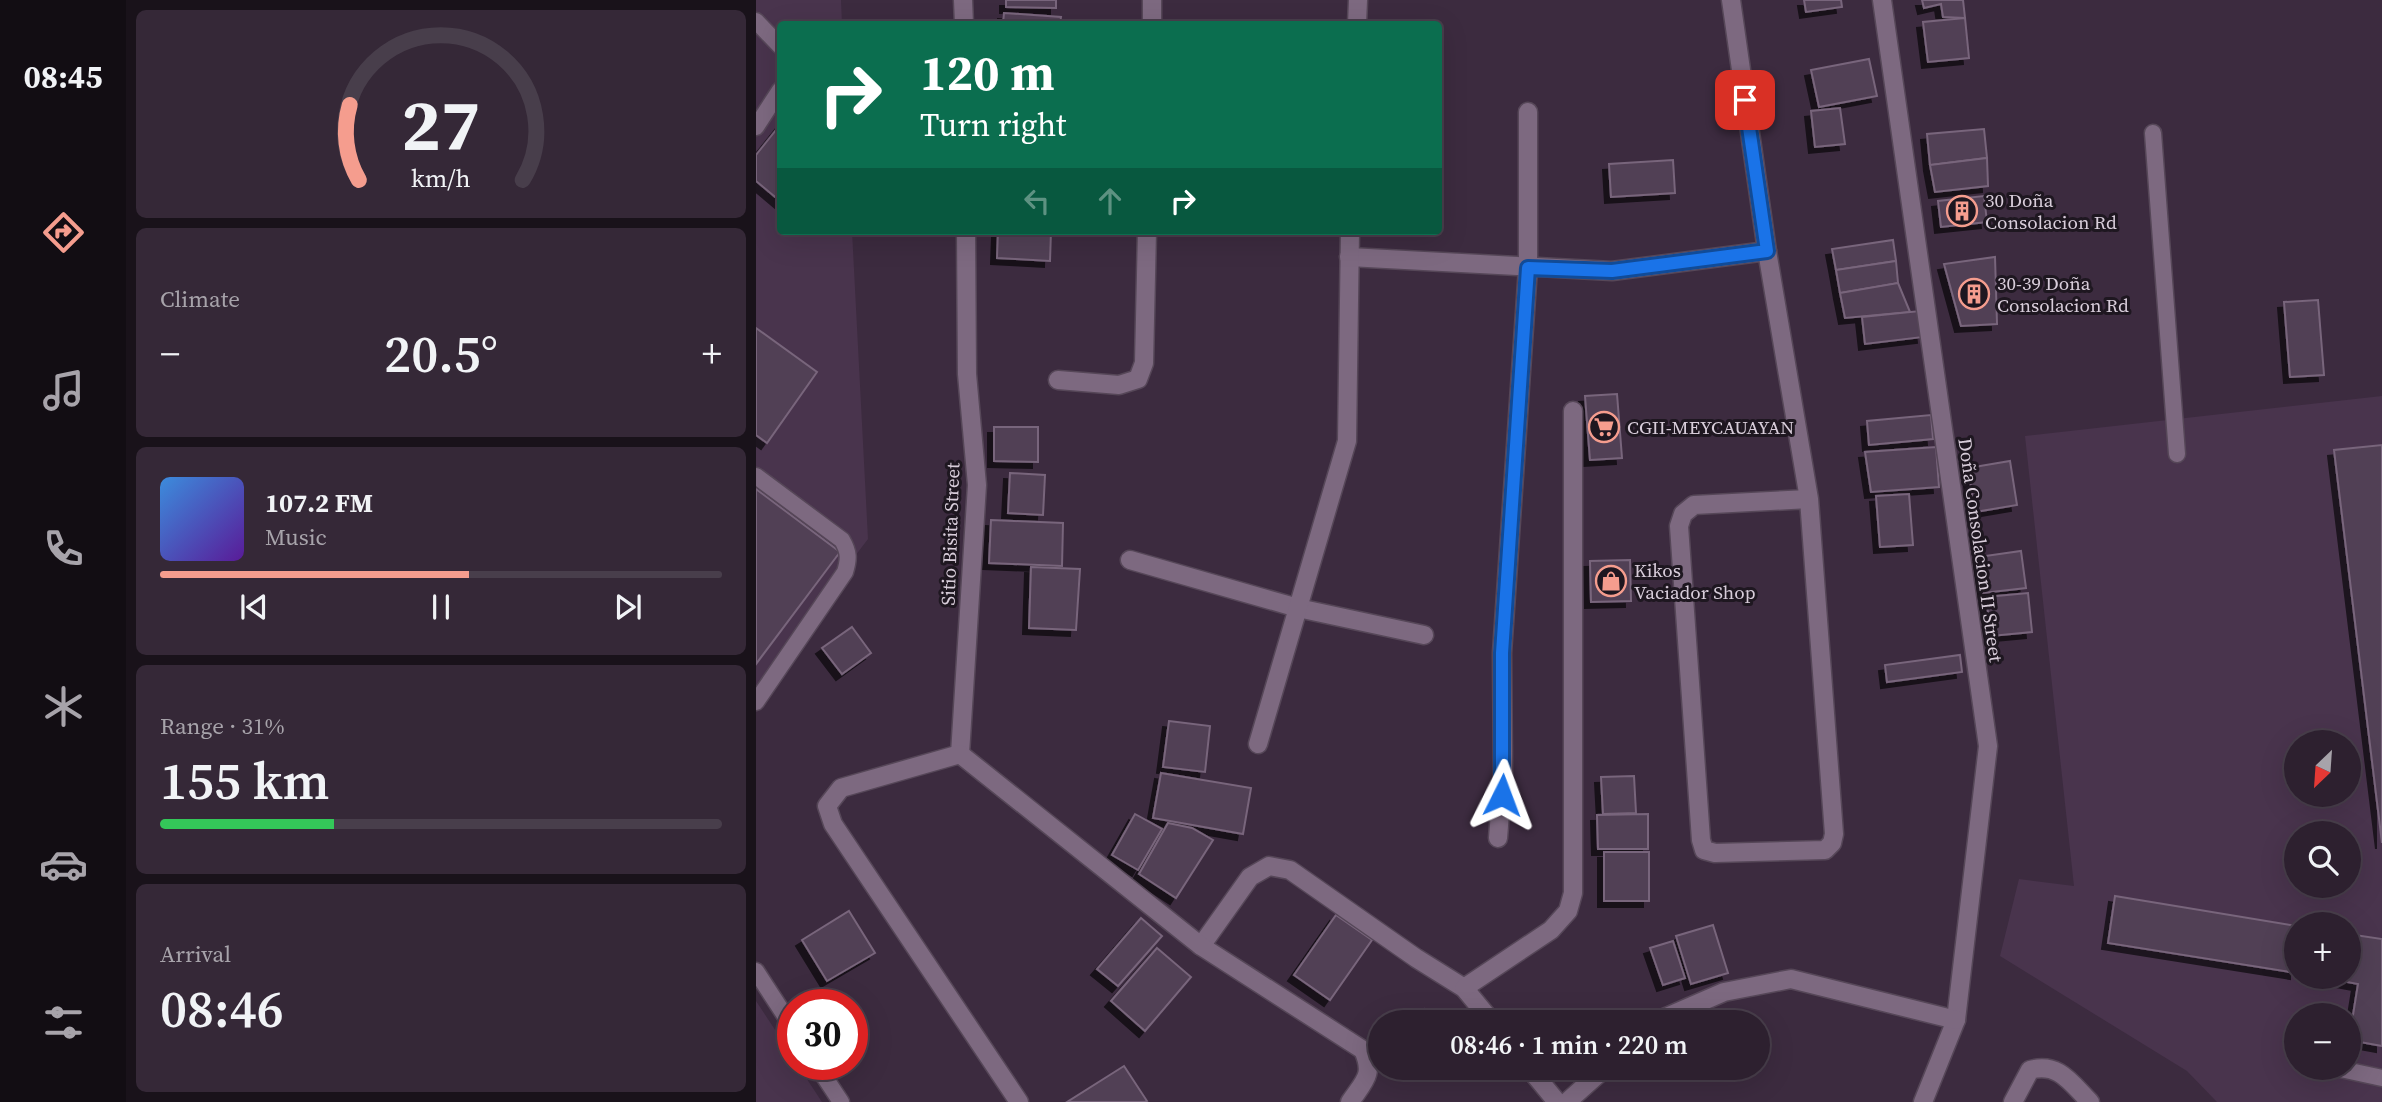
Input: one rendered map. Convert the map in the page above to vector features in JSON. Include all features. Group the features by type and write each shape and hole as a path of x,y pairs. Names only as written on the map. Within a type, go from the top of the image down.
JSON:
{"street":[{"path":"964,0 964,21"},
{"path":"1152,0 1152,21"},
{"path":"1357,21 1358,0"},
{"path":"1731,0 1767,251 1809,499 1834,834 1832,843 1825,850 1715,853 1704,850 1701,840 1679,526 1683,514 1693,505 1809,499"},
{"name":"Doña Consolacion II Street","path":"1882,0 1988,746 1956,1020 1923,1102"},
{"path":"1498,838 1503,774 1502,653 1528,268 1528,112"},
{"name":"Sitio Bisita Street","path":"960,754 977,485 967,374 965,235"},
{"path":"1058,380 1119,385 1138,379 1144,363 1147,235"},
{"path":"1258,744 1347,441 1350,235"},
{"path":"1349,257 1612,271 1767,251"},
{"path":"1465,988 1552,930 1567,911 1573,893 1573,411"},
{"path":"1130,560 1298,608 1424,635"},
{"path":"1019,1102 833,824 827,806 841,788 960,754 1201,946 1363,1049 1369,1065 1365,1080 1350,1102"},
{"path":"1201,946 1250,877 1269,866 1290,870 1416,958 1465,988 1482,1010"},
{"path":"1683,1010 1724,992 1791,979 1956,1020"},
{"path":"2013,1102 2030,1070 2045,1066 2059,1071 2090,1102"},
{"path":"1539,1080 1556,1102"},
{"path":"1567,1102 1592,1080"}],"lane":[{"path":"756,21 777,43"},
{"path":"756,127 777,95"},
{"path":"2153,133 2177,454"},
{"path":"756,475 842,540 848,550 848,561 845,572 756,702"},
{"path":"756,971 777,1003"},
{"path":"2361,1073 2382,1078"},
{"path":"827,1080 841,1102"}],"shaded area":[{"path":"756,0 841,0 842,21 777,21 777,235 852,235 868,539 756,686"},
{"path":"2382,396 2382,1102 2217,1102 2187,1071 2000,956 2019,879 2074,886 2025,436"},
{"path":"756,1001 777,1033 777,1080 808,1080 822,1102 756,1102"}],"building":[{"path":"1006,0 1056,0 1056,8 1006,7"},
{"path":"1804,0 1841,0 1842,7 1806,12"},
{"path":"1922,0 1963,0 1965,18 1943,17 1941,4 1924,8"},
{"path":"1004,13 1061,17 1060,21 1003,21"},
{"path":"1965,18 1969,58 1928,62 1923,22"},
{"path":"1869,59 1877,96 1819,107 1811,70"},
{"path":"1840,108 1845,144 1815,147 1811,111"},
{"path":"777,129 777,198 756,181 756,155"},
{"path":"1984,129 1987,158 1930,165 1927,134"},
{"path":"1987,158 1988,186 1935,192 1930,165"},
{"path":"1673,160 1675,193 1611,197 1609,164"},
{"name":"30 Doña Consolacion Rd","path":"1984,196 1987,222 1941,227 1938,201"},
{"path":"998,235 1051,235 1050,261 997,258"},
{"path":"1893,240 1896,261 1836,270 1832,249"},
{"name":"30-39 Doña Consolacion Rd","path":"1995,257 1997,324 1961,326 1944,264"},
{"path":"1896,261 1898,283 1840,293 1836,270"},
{"path":"1898,283 1910,312 1845,318 1840,293"},
{"path":"2318,300 2324,375 2290,377 2284,302"},
{"path":"1920,311 1923,337 1865,344 1862,317"},
{"path":"756,328 817,372 767,443 756,435"},
{"name":"CGII-MEYCAUAYAN","path":"1617,394 1622,458 1590,460 1585,396"},
{"path":"1931,415 1933,439 1869,445 1867,421"},
{"path":"994,427 1038,427 1038,462 994,461"},
{"path":"2382,445 2382,843 2334,450"},
{"path":"1936,447 1939,487 1871,492 1865,452"},
{"path":"2010,461 2017,505 1975,512 1968,468"},
{"path":"1010,473 1045,475 1043,515 1008,513"},
{"path":"756,489 840,552 756,664"},
{"path":"1909,494 1913,545 1880,547 1876,496"},
{"path":"991,520 1063,523 1062,566 989,563"},
{"path":"2021,551 2026,588 1983,593 1978,557"},
{"name":"Kikos Vaciador Shop","path":"1630,560 1631,601 1591,602 1590,561"},
{"path":"1031,567 1080,569 1076,630 1029,628"},
{"path":"2028,593 2032,632 1991,636 1986,597"},
{"path":"852,627 871,653 842,674 822,648"},
{"path":"1960,655 1962,672 1887,682 1885,665"},
{"path":"1169,721 1210,726 1205,772 1163,767"},
{"path":"1161,773 1251,788 1243,834 1153,818"},
{"path":"1634,776 1636,813 1603,814 1601,777"},
{"path":"1135,814 1162,829 1138,870 1112,855"},
{"path":"1648,814 1648,849 1598,849 1597,815"},
{"path":"1168,823 1192,828 1213,840 1176,898 1139,874"},
{"path":"1604,852 1649,852 1649,901 1604,901"},
{"path":"2115,896 2284,924 2284,971 2108,943"},
{"path":"849,911 875,953 827,981 802,940"},
{"path":"1336,915 1372,940 1330,1000 1294,975"},
{"path":"1141,918 1162,936 1118,986 1097,969"},
{"path":"1713,925 1728,973 1691,984 1676,936"},
{"path":"2361,936 2382,939 2382,1046 2361,1042 2361,1003 2355,1003 2357,989 2361,989"},
{"path":"1673,941 1685,978 1663,985 1650,948"},
{"path":"1157,948 1191,977 1145,1031 1111,1001"},
{"path":"1124,1066 1147,1101 1067,1102"}],"place":[{"name":"30 Doña Consolacion Rd","path":"1962,211"},
{"name":"30-39 Doña Consolacion Rd","path":"1974,294"},
{"name":"CGII-MEYCAUAYAN","path":"1604,427"},
{"name":"Kikos Vaciador Shop","path":"1611,581"}],"route":[{"path":"1502,795 1502,653 1528,268 1612,271 1767,251 1745,100"}]}
